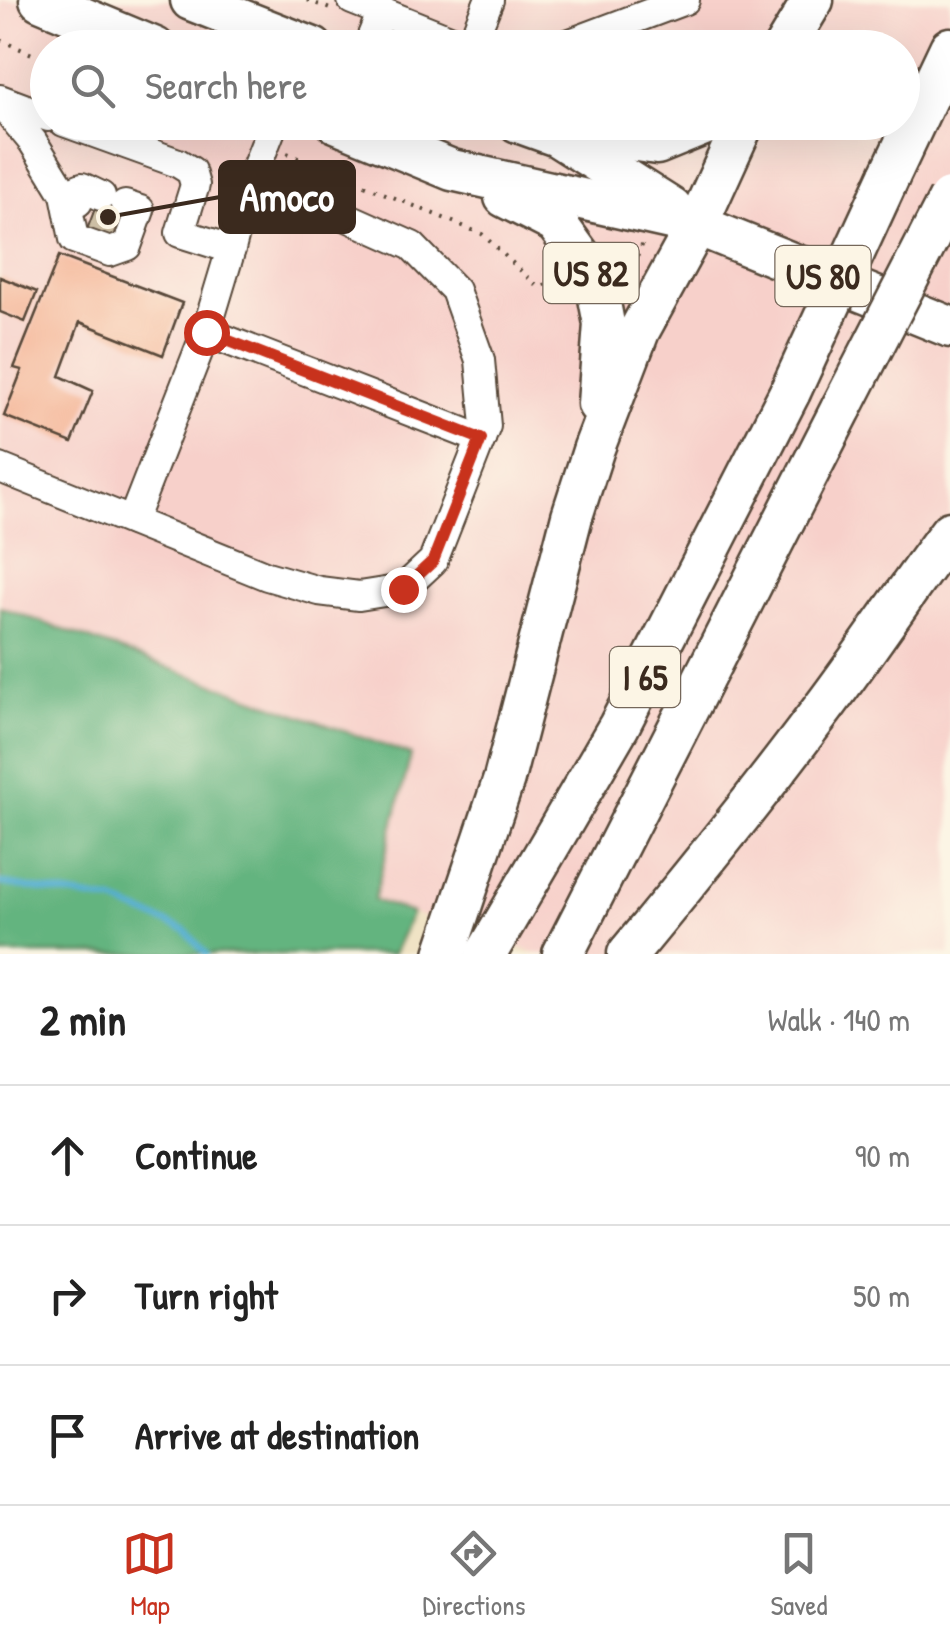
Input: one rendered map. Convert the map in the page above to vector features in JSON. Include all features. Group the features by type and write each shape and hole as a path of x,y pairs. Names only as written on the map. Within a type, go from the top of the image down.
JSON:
{"highway":[{"path":"40,0 112,30"},
{"path":"191,0 266,30"},
{"path":"795,30 813,0"},
{"name":"I 65","path":"920,111 950,48"},
{"name":"US 80","path":"380,140 452,170 697,225 950,327"},
{"name":"US 82","path":"563,140 697,225"},
{"path":"631,140 657,144 667,140"},
{"path":"445,954 504,779 572,516 594,448 639,331 697,225 736,140"},
{"name":"I 65","path":"486,954 619,726 790,392 906,140"},
{"name":"US 82","path":"452,170 556,223 595,278 604,324 594,448"},
{"name":"I 65","path":"563,954 950,198"},
{"path":"886,617 950,508"},
{"path":"628,954 807,730 950,532"}],"lane":[{"path":"352,0 382,12 417,12 445,30"},
{"path":"478,30 490,0"},
{"path":"605,30 685,0"},
{"path":"374,30 382,12"},
{"path":"0,101 30,111"},
{"path":"0,101 30,138"},
{"path":"31,140 105,215 231,248"},
{"path":"114,140 191,170 194,185 180,233"},
{"path":"132,522 206,332 267,140"},
{"path":"0,468 267,576 319,591 359,596 403,589 433,561 486,426 480,360 456,290 412,246 253,175"},
{"path":"206,332 481,439"}],"path":[{"path":"0,40 30,53"}],"shaded area":[{"path":"0,0 950,0 950,954 539,954 374,901 410,754 0,607"}],"green space":[{"path":"0,607 411,755 374,900 412,913 393,954 0,954"}],"building":[{"path":"102,190 127,200 108,246 85,236"},
{"path":"59,256 182,303 163,355 80,322 60,376 93,391 72,443 4,416 22,370 14,368"},
{"path":"0,277 37,292 25,322 0,312"}],"waterway":[{"path":"0,883 114,902 185,930 206,954"}],"tunnel":[{"path":"91,222 115,231"}],"place":[{"name":"Amoco","path":"108,217"}],"route":[{"path":"206,332 481,439 433,561 403,589"}]}
